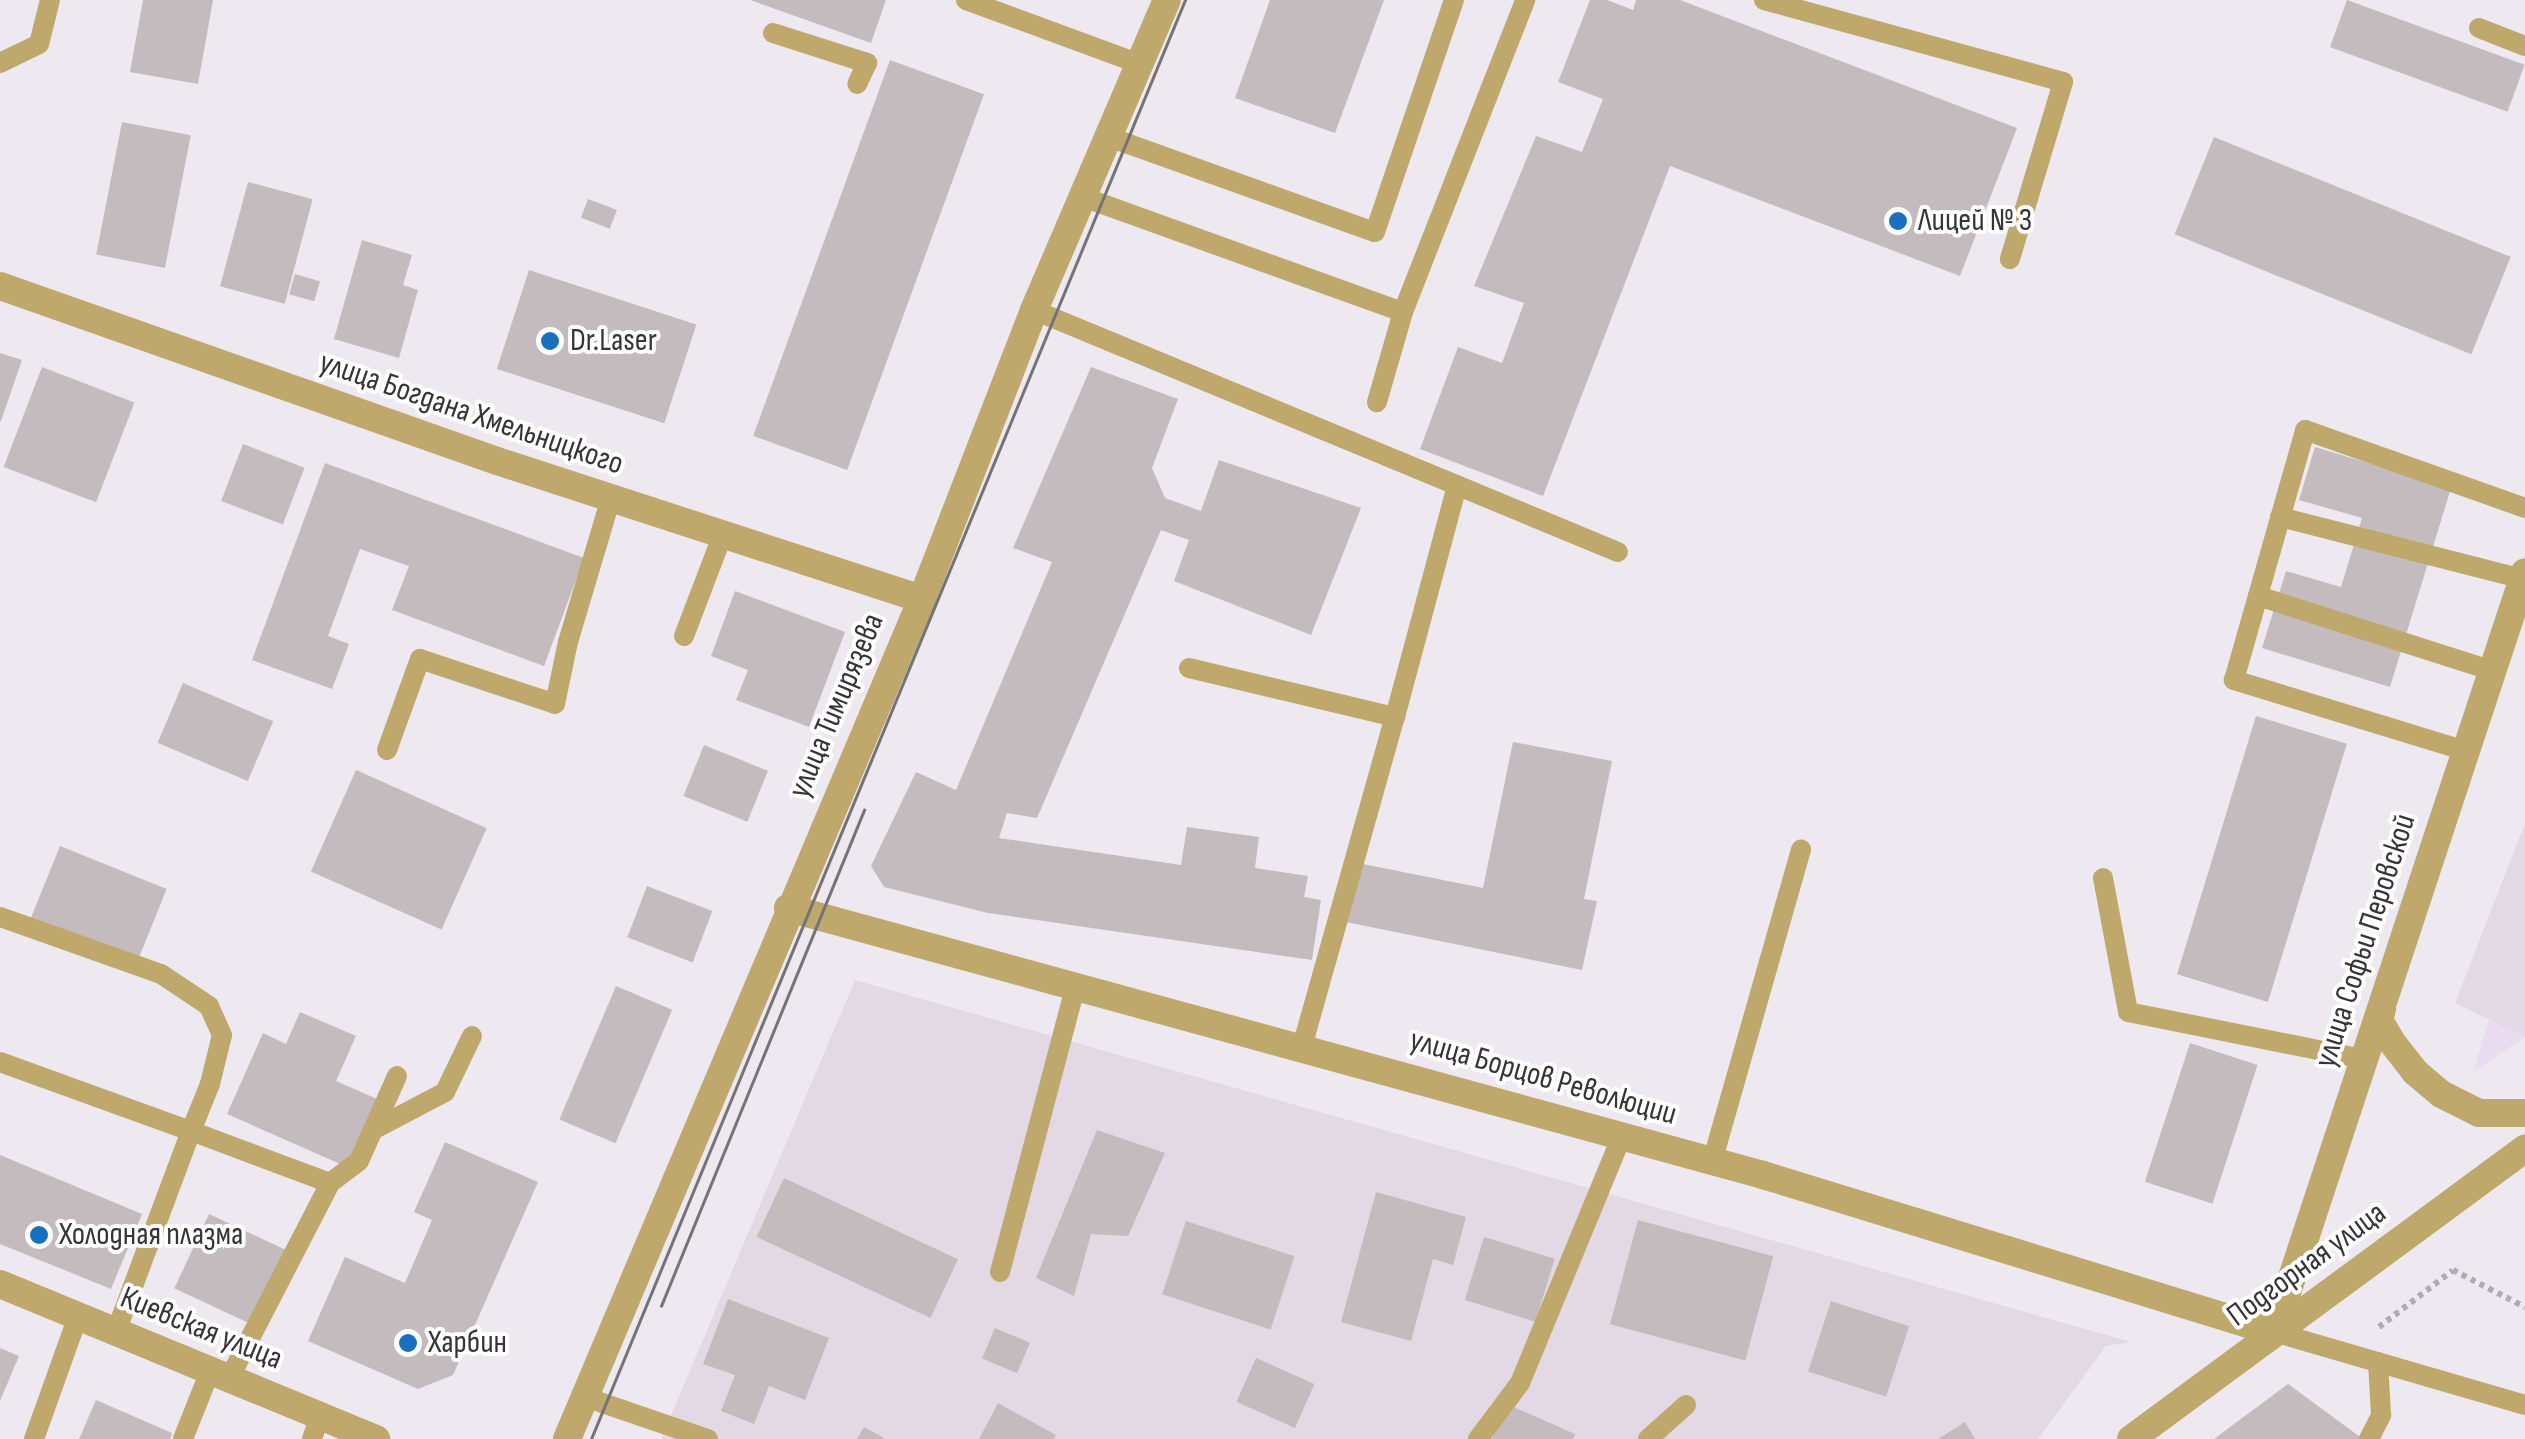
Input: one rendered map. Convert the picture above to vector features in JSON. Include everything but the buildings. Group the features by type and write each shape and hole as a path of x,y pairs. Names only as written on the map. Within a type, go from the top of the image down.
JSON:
{"street":[{"name":"улица Тимирязева","path":"567,1439 788,908 922,599 1034,310 1167,0"},
{"name":"улица Богдана Хмельницкого","path":"0,286 611,498 922,599"},
{"name":"улица Софьи Перовской","path":"2274,1332 2524,576"},
{"name":"улица Борцов Революции","path":"788,908 1622,1136 2274,1332"},
{"path":"2384,998 2379,1020 2415,1072 2441,1094 2479,1113 2525,1114"},
{"name":"Подгорная улица","path":"2131,1439 2525,1148"},
{"name":"Киевская улица","path":"0,1284 220,1375 316,1428 376,1439"}],"lane":[{"path":"0,63 40,44 50,0"},
{"path":"966,0 1140,64"},
{"path":"1108,137 1374,232 1454,0"},
{"path":"1376,402 1402,312 1525,0"},
{"path":"1764,0 2063,82 2010,258"},
{"path":"2479,28 2525,46"},
{"path":"773,34 867,62 857,84"},
{"path":"1083,197 1402,312"},
{"path":"1034,310 1618,552"},
{"path":"2466,751 2234,680 2305,430 2525,508"},
{"path":"1302,1047 1457,485"},
{"path":"386,750 420,659 555,704 568,642 611,498"},
{"path":"2280,517 2524,576"},
{"path":"684,636 723,534"},
{"path":"2258,596 2493,671"},
{"path":"1189,668 1396,717"},
{"path":"1712,1162 1802,849"},
{"path":"2103,878 2128,1012 2364,1059"},
{"path":"0,918 161,974 208,1006 222,1035 210,1084 116,1332"},
{"path":"1000,1272 1076,984"},
{"path":"373,1130 445,1092 472,1036"},
{"path":"0,1062 330,1183"},
{"path":"183,1439 197,1394 220,1375 330,1183 359,1161 397,1076"},
{"path":"1478,1439 1520,1383 1622,1136"},
{"path":"34,1439 78,1316"},
{"path":"2274,1332 2525,1405"},
{"path":"2369,1439 2381,1415 2378,1362"},
{"path":"585,1397 708,1439"},
{"path":"1648,1439 1686,1406"}],"path":[{"path":"2345,1352 2452,1270 2525,1307"}],"shaded area":[{"path":"2525,823 2525,1037 2455,1003"},
{"path":"2525,906 2525,1037 2473,1072"},
{"path":"855,980 2131,1342 2106,1346 2038,1439 661,1439"}],"tram line":[{"path":"591,1439 1185,0"},
{"path":"661,1306 864,810"}],"place":[{"name":"Лицей № 3","path":"1898,221"},
{"name":"Dr.Laser","path":"550,341"},
{"name":"Холодная плазма","path":"39,1235"},
{"name":"Харбин","path":"408,1343"}]}
